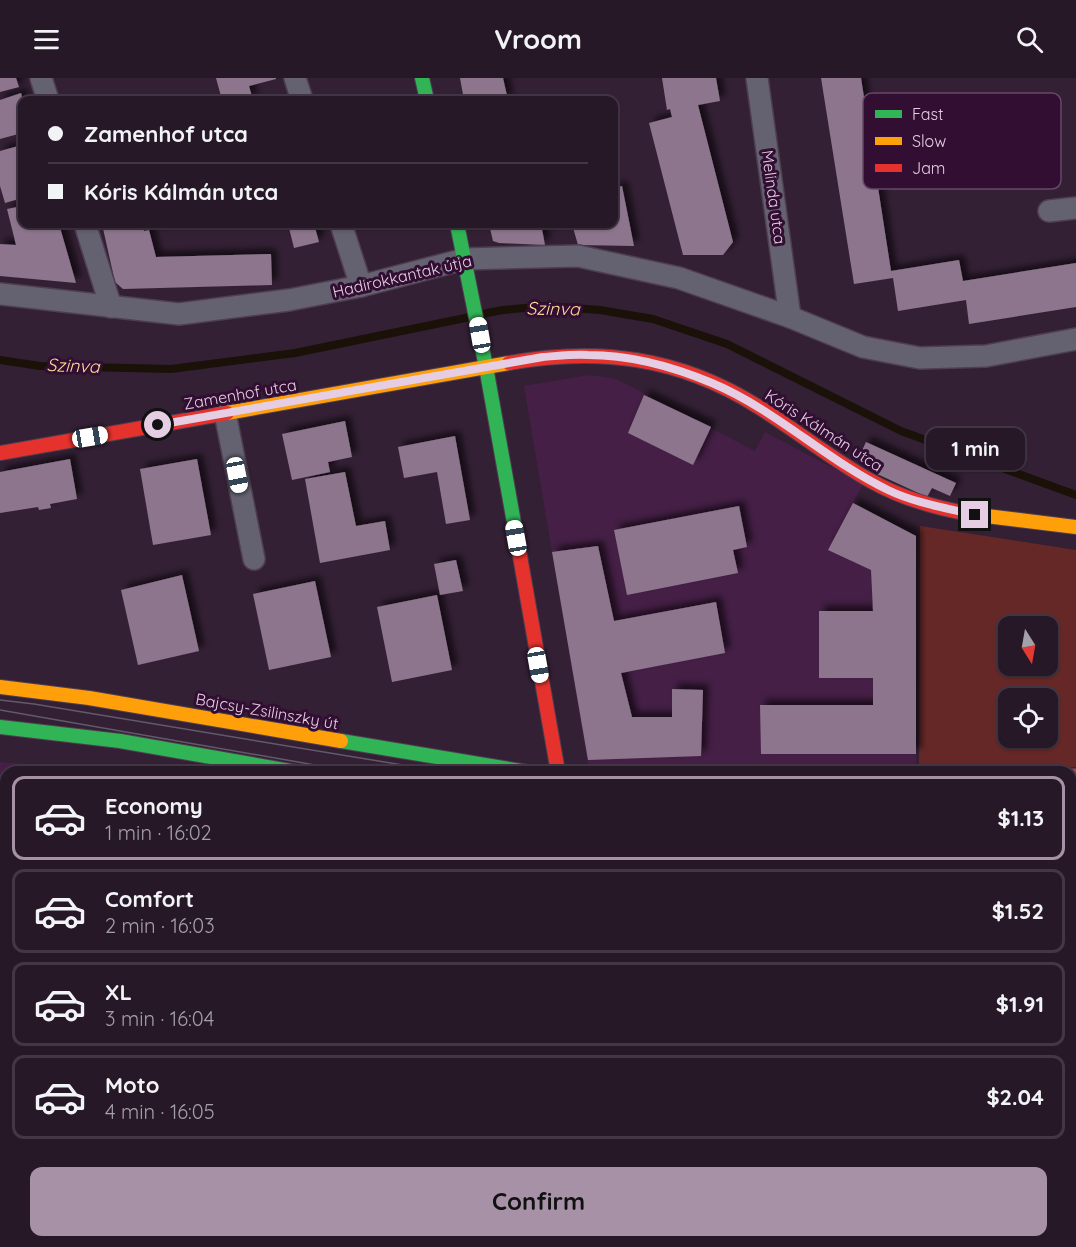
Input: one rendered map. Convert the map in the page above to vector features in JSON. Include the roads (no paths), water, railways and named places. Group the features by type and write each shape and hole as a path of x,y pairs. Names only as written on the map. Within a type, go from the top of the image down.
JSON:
{"street":[{"path":"41,78 47,96"},
{"path":"295,78 301,96"},
{"path":"422,78 427,96"},
{"name":"Melinda utca","path":"757,78 790,317"},
{"path":"1049,211 1076,208"},
{"path":"86,228 111,307"},
{"path":"342,228 361,286"},
{"path":"458,228 486,367 557,766"},
{"name":"Hadirokkantak útja","path":"0,294 179,314 289,300 361,286 465,260 578,256 679,278 790,317 863,347 920,358 986,356 1076,339"},
{"name":"Kóris Kálmán utca","path":"486,367 543,357 590,354 630,359 681,371 754,404 860,475 888,490 920,502 994,519 1076,527"},
{"name":"Zamenhof utca","path":"0,453 486,367"},
{"path":"225,413 254,559"},
{"name":"Bajcsy-Zsilinszky út","path":"0,687 89,698 491,766"},
{"path":"0,727 120,741 262,766"}],"waterway":[{"name":"Szinva","path":"482,314 547,306 600,310 653,319 727,344 901,431 1076,495"},
{"name":"Szinva","path":"0,360 40,366 171,369 295,353 470,317"}],"tram line":[{"path":"0,700 409,766"},
{"path":"0,710 321,766"}]}
